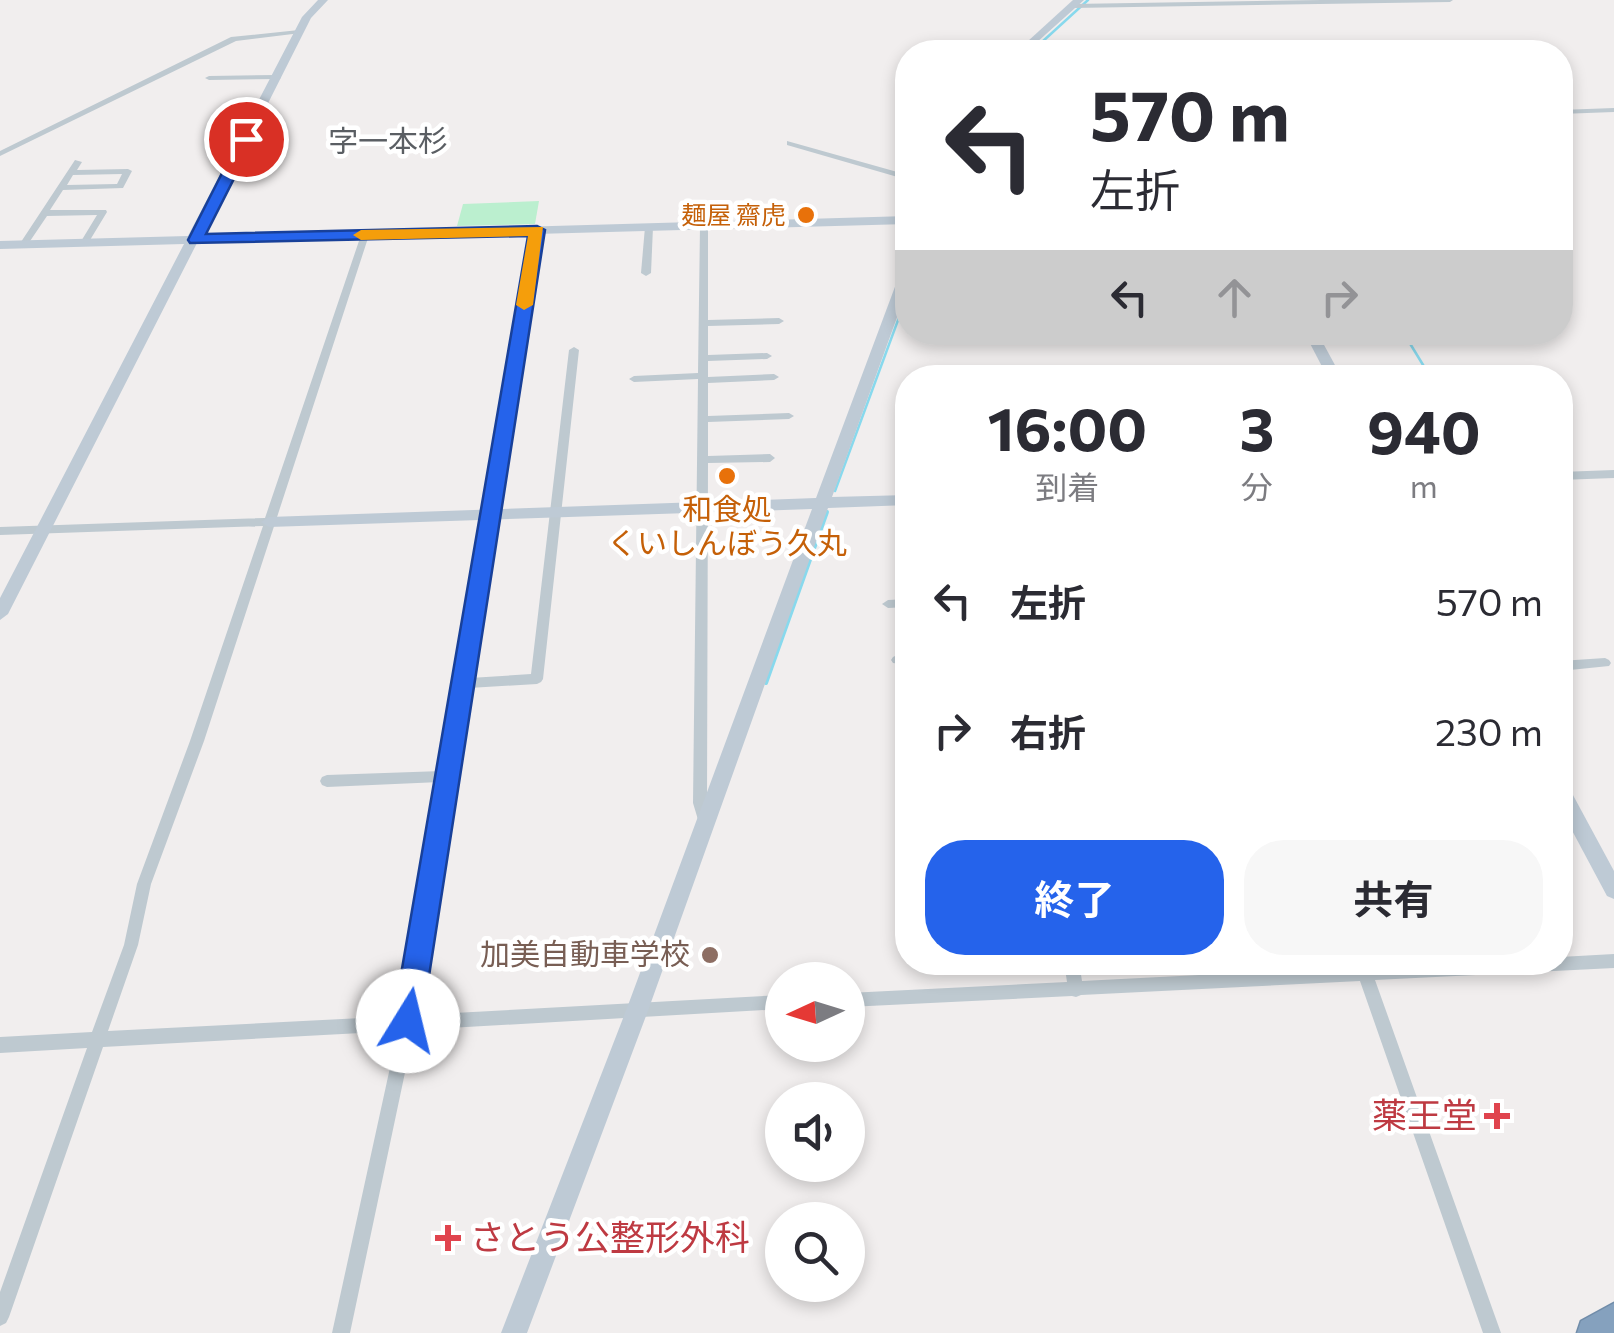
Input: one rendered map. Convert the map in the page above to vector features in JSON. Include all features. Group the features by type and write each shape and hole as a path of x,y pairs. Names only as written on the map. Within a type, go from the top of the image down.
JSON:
{"highway":[{"path":"1593,1333 1614,1320"}],"street":[{"path":"0,614 196,240 299,32 323,0"},
{"path":"1036,40 1078,5 1450,0"},
{"path":"0,154 234,39 299,32"},
{"path":"209,78 277,77"},
{"path":"1573,112 1614,110"},
{"path":"790,143 895,174"},
{"path":"24,244 78,162"},
{"path":"61,188 120,186 128,171 71,173"},
{"path":"44,213 102,212 84,243"},
{"path":"0,245 895,220"},
{"path":"704,226 700,802 704,820"},
{"path":"646,273 649,227"},
{"path":"341,1333 408,1021 537,230"},
{"path":"0,1317 131,946 144,884 197,742 366,235"},
{"path":"514,1333 638,1008 895,303"},
{"path":"704,323 779,321"},
{"path":"462,683 537,679 574,350"},
{"path":"703,358 767,356"},
{"path":"634,379 774,376"},
{"path":"703,419 789,416"},
{"path":"703,460 770,458"},
{"path":"1573,476 1614,474"},
{"path":"0,531 895,500"},
{"path":"888,604 895,604"},
{"path":"1573,665 1605,663"},
{"path":"327,781 448,776"},
{"path":"1573,814 1614,890"},
{"path":"1573,962 1614,961"},
{"path":"1073,975 1076,990"},
{"path":"865,999 1076,990 1281,975"},
{"path":"1365,975 1492,1333"},
{"path":"0,1045 765,1003"}],"green space":[{"path":"539,201 535,224 457,226 463,204"}],"waterway":[{"path":"1044,40 1088,0"},
{"path":"835,491 895,328"},
{"path":"1411,345 1423,365"},
{"path":"766,683 827,512"}],"slow traffic":[{"path":"361,235 537,230 524,305"}],"place":[{"name":"麺屋 齋虎","path":"806,215"},
{"name":"和食処 くいしんぼう久丸","path":"727,476"},
{"name":"加美自動車学校","path":"710,955"},
{"name":"薬王堂","path":"1497,1116"},
{"name":"さとう公整形外科","path":"448,1238"}],"district":[{"name":"字一本杉","path":"388,142"}],"route":[{"path":"246,139 196,240 537,230 408,1021"}]}
